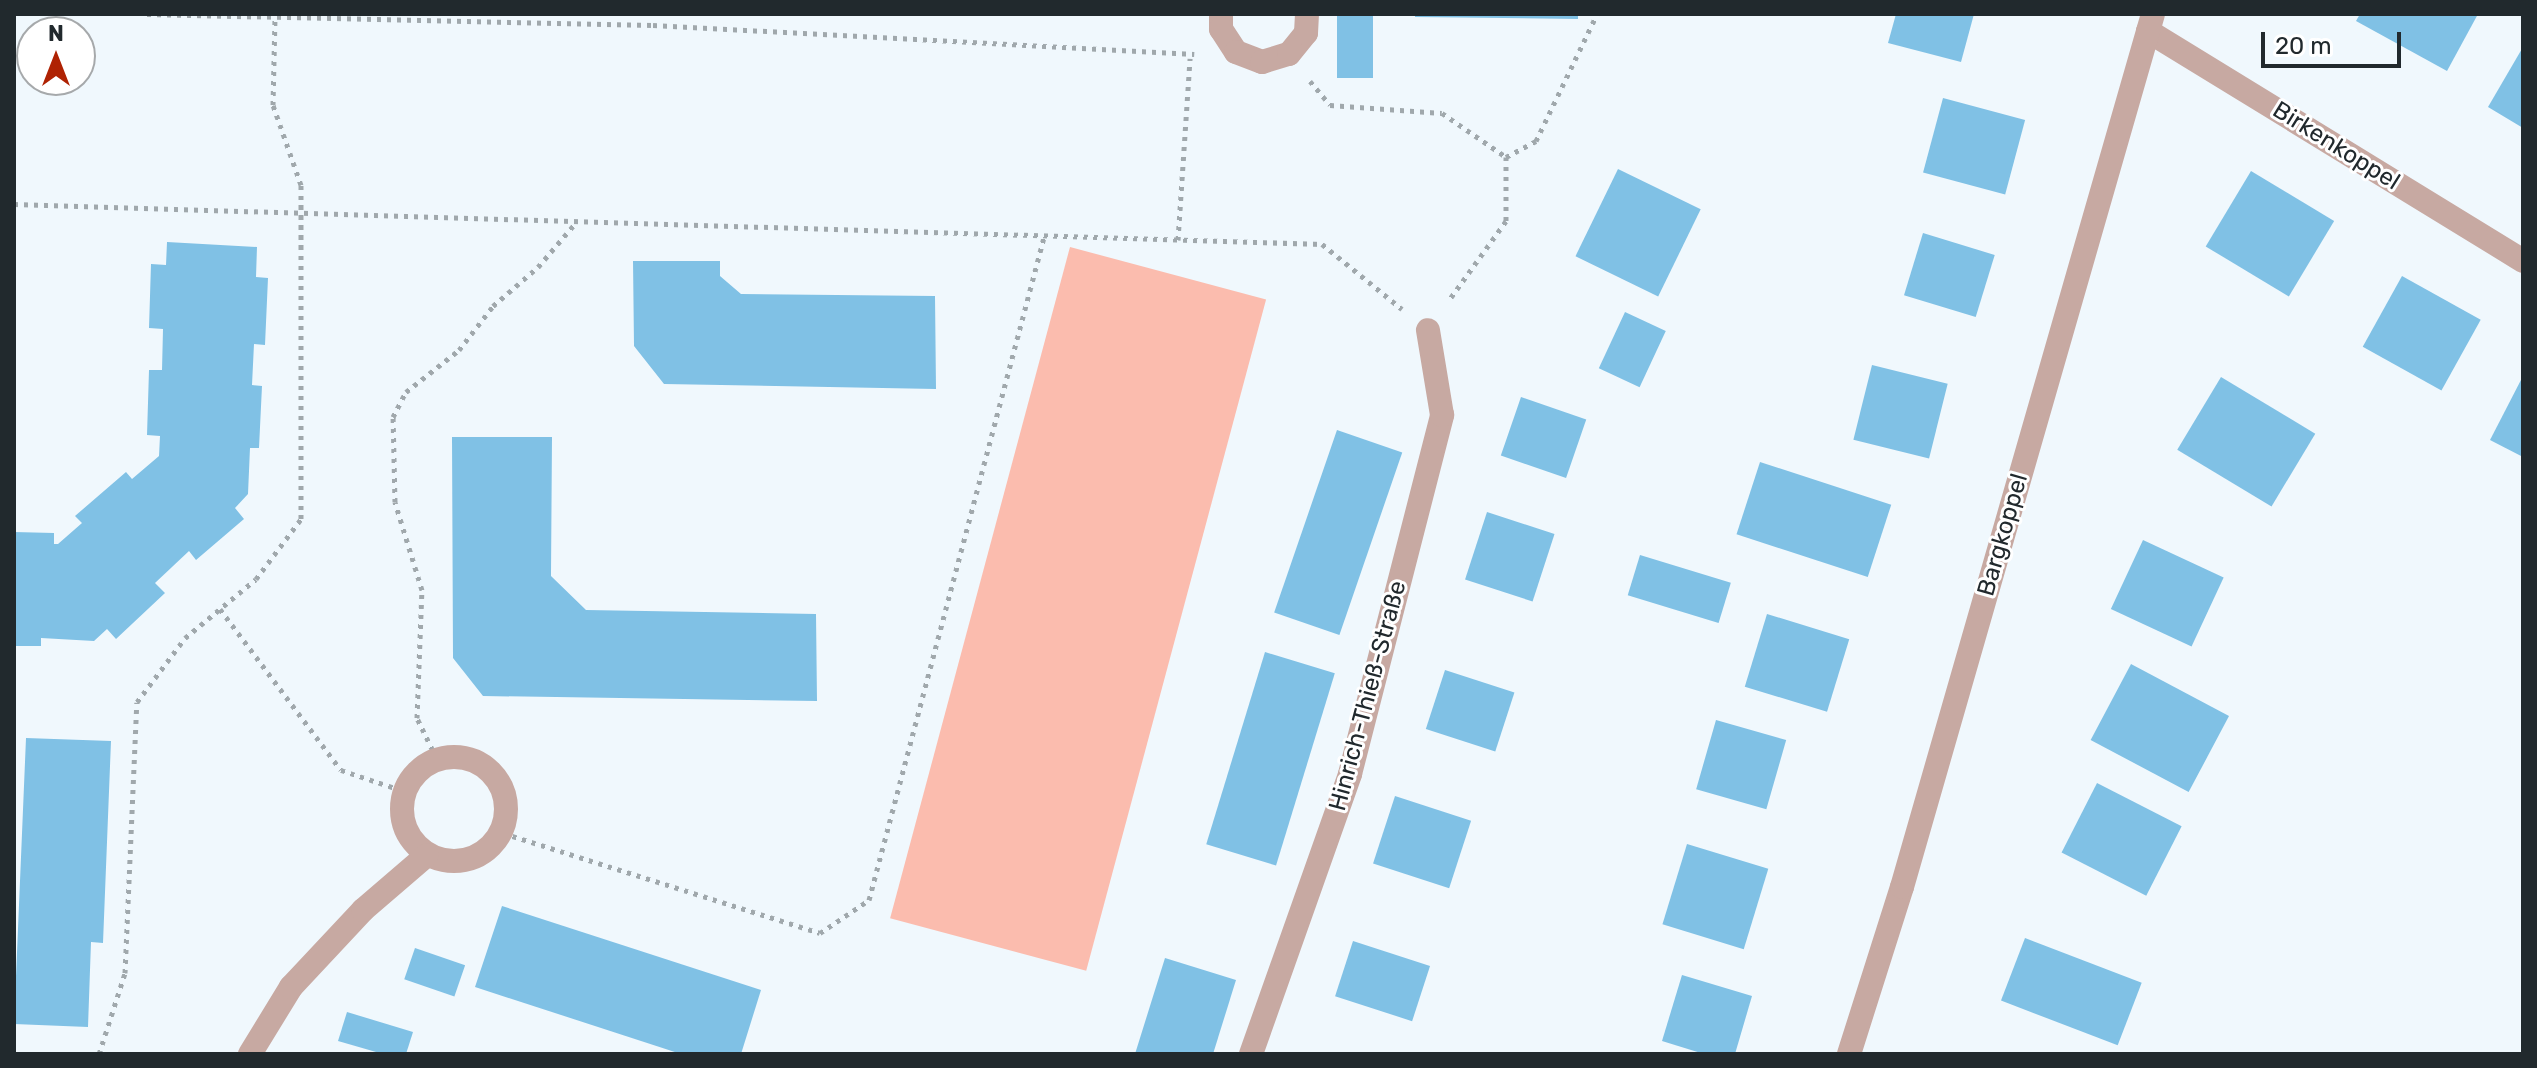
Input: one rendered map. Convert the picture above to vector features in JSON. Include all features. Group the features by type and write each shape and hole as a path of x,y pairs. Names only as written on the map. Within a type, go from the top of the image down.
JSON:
{"street":[{"path":"1221,21 1236,52 1262,62 1289,54 1306,33 1307,14"},
{"name":"Birkenkoppel","path":"2150,22 2523,261"},
{"name":"Bargkoppel","path":"1849,1054 1902,887 2150,22"},
{"name":"Hinrich-Thieß-Straße","path":"1251,1054 1350,774 1442,415 1428,330"},
{"path":"464,757 489,769 505,792 503,833 490,849 460,862 427,855 406,827 404,791 417,772 437,759 464,757"},
{"path":"250,1054 291,987 363,910 427,855"}],"path":[{"path":"147,14 653,25 1190,58"},
{"path":"653,25 655,14"},
{"path":"1506,157 1536,141 1597,14"},
{"path":"99,1054 125,973 137,702 185,638 256,579 301,519 301,185 273,105 275,16"},
{"path":"1178,240 1190,58 1221,21"},
{"path":"1289,54 1330,105 1442,113 1506,157"},
{"path":"14,204 301,217 1322,244 1428,330 1506,221 1506,157"},
{"path":"437,759 417,718 422,590 395,502 393,417 406,392 459,350 493,306 538,267 575,224"},
{"path":"503,833 820,933 869,900 1044,237"},
{"path":"220,609 341,770 404,791"}],"shaded area":[{"path":"1070,247 1266,300 1086,971 890,918"}],"building":[{"path":"1337,14 1373,14 1373,78 1337,78"},
{"path":"1415,14 1578,14 1578,19 1415,17"},
{"path":"1896,14 1974,14 1961,62 1888,43"},
{"path":"2360,14 2478,14 2447,71 2356,21"},
{"path":"2523,47 2523,128 2488,107"},
{"path":"1943,98 2025,120 2005,194 1923,172"},
{"path":"1618,169 1701,209 1658,297 1575,256"},
{"path":"2251,171 2334,221 2289,296 2206,246"},
{"path":"1923,233 1995,255 1976,317 1904,295"},
{"path":"167,242 257,247 256,277 268,278 265,345 254,344 252,385 262,386 259,448 250,448 248,494 235,508 244,519 196,560 189,551 155,583 165,593 116,639 107,629 94,641 41,638 41,646 14,646 14,532 54,533 54,544 58,544 82,523 75,516 126,472 132,479 159,456 160,436 147,435 149,370 162,370 163,329 149,328 151,264 166,265"},
{"path":"633,261 720,261 720,276 741,294 935,296 936,389 664,384 634,346"},
{"path":"2402,276 2481,320 2441,390 2363,347"},
{"path":"1625,312 1666,331 1640,387 1599,368"},
{"path":"1872,365 1948,384 1929,459 1853,440"},
{"path":"2523,376 2523,457 2490,440"},
{"path":"2221,377 2315,434 2272,507 2177,450"},
{"path":"1521,397 1586,419 1566,478 1501,456"},
{"path":"1337,430 1402,452 1339,635 1274,612"},
{"path":"452,437 552,437 551,576 586,610 816,614 817,701 483,696 453,658"},
{"path":"1760,462 1891,505 1868,577 1737,534"},
{"path":"1487,512 1555,534 1533,601 1465,580"},
{"path":"2143,540 2224,578 2192,646 2111,609"},
{"path":"1640,555 1731,583 1719,623 1628,595"},
{"path":"1767,614 1849,639 1827,712 1745,687"},
{"path":"1265,652 1335,673 1276,866 1206,844"},
{"path":"2131,664 2229,716 2189,792 2091,740"},
{"path":"1445,670 1514,693 1495,752 1426,729"},
{"path":"1716,720 1786,740 1766,809 1696,789"},
{"path":"26,738 111,741 103,943 91,942 88,1027 14,1024"},
{"path":"2097,783 2182,826 2146,896 2062,852"},
{"path":"1395,796 1471,821 1449,888 1373,864"},
{"path":"1687,844 1768,869 1744,949 1662,924"},
{"path":"502,906 761,990 741,1054 681,1054 475,987"},
{"path":"2025,938 2142,983 2118,1045 2001,1001"},
{"path":"1353,941 1430,966 1412,1021 1335,996"},
{"path":"415,948 465,965 454,996 404,979"},
{"path":"1165,958 1236,980 1213,1054 1135,1054"},
{"path":"1682,975 1752,996 1735,1054 1704,1054 1662,1041"},
{"path":"347,1012 413,1032 406,1054 383,1054 338,1041"}]}
